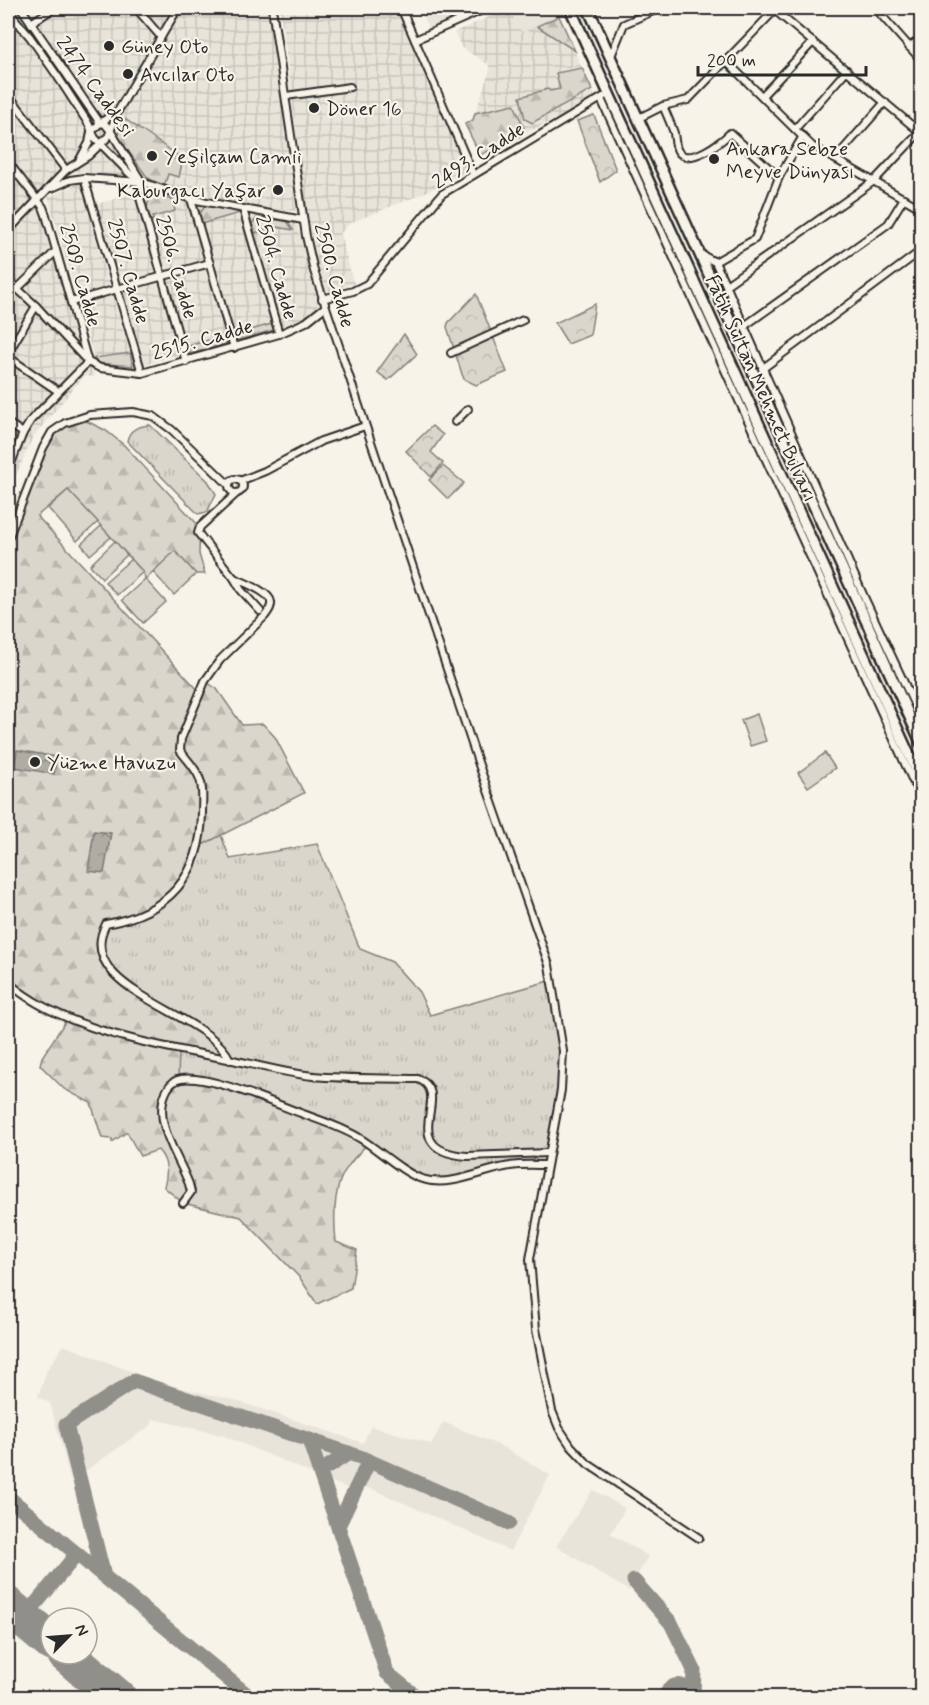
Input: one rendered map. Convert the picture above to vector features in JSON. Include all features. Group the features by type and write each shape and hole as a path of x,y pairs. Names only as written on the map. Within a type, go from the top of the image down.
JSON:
{"highway":[{"name":"Fatih Sultan Mehmet Bulvarı","path":"570,8 605,96 921,783"},
{"name":"Fatih Sultan Mehmet Bulvarı","path":"588,8 921,744"}],"street":[{"name":"2474 Caddesi","path":"22,8 100,123 107,126 142,182"},
{"path":"31,23 54,8"},
{"path":"136,8 161,37"},
{"path":"8,231 66,170 100,145 111,133 118,111 178,8"},
{"name":"2500. Cadde","path":"272,8 303,220 322,299 549,965 563,1051 561,1090 530,1259 536,1329 552,1411 559,1428 571,1446 588,1464 699,1538"},
{"path":"400,8 473,174"},
{"path":"415,40 487,8"},
{"path":"611,56 624,24 660,8"},
{"path":"639,118 663,106 688,100 773,9 787,8"},
{"path":"875,8 921,61"},
{"path":"726,285 874,181 921,132 773,9"},
{"path":"8,30 10,15"},
{"name":"2474 Caddesi","path":"10,15 58,77 100,145 130,174 142,182"},
{"path":"909,47 921,38"},
{"path":"762,96 813,42"},
{"path":"726,61 812,146 921,209"},
{"path":"795,129 847,70"},
{"path":"286,96 350,87"},
{"path":"8,94 66,170"},
{"path":"605,96 921,801"},
{"name":"2493. Cadde","path":"322,299 353,291 367,284 436,200 473,174 605,96"},
{"path":"835,159 885,102"},
{"path":"663,106 674,132 678,152 683,156 690,157 704,151 730,133 779,177"},
{"path":"79,161 91,132 118,111"},
{"path":"715,262 755,239 779,177 803,136"},
{"name":"2509. Cadde","path":"8,162 46,215 88,362"},
{"path":"37,200 54,187 70,180 84,178 142,182 191,199 303,220"},
{"name":"2507. Cadde","path":"84,178 142,373"},
{"name":"2506. Cadde","path":"142,182 139,190 140,198 186,362"},
{"path":"743,327 888,224 904,198"},
{"path":"915,204 921,198"},
{"path":"191,199 234,348"},
{"name":"2504. Cadde","path":"243,210 279,334"},
{"path":"762,369 921,250"},
{"path":"18,289 56,251"},
{"path":"699,254 715,262 726,285 921,721"},
{"path":"71,303 210,264"},
{"path":"8,280 36,306 88,362 37,413 23,433 8,470"},
{"path":"36,306 8,355 58,391"},
{"name":"2515. Cadde","path":"88,362 100,368 142,373 279,334 298,327 325,307"},
{"path":"451,353 523,320"},
{"path":"455,422 468,409"},
{"path":"8,538 43,448 52,432 65,423 80,418 110,412 133,412 153,416 172,430 234,488"},
{"path":"8,423 23,433"},
{"path":"260,611 241,590 198,532 200,527 224,506 234,488 321,441 365,426"},
{"path":"234,488 243,485 240,481 265,471"},
{"path":"230,1060 227,1051 204,1030 156,1005 108,969 100,943 101,932 106,924 139,915 168,897 181,885 194,860 202,831 202,788 199,777 180,750 182,739 205,681 220,660 265,616 272,602 258,589 234,578"},
{"path":"8,982 35,1003 68,1018 97,1029 194,1053 312,1076 418,1079 429,1086 431,1092 428,1132 439,1150 467,1156 548,1154"},
{"path":"183,1203 190,1192 189,1184 166,1132 162,1114 166,1091 178,1079 191,1078 243,1091 335,1126 359,1137 411,1174 422,1179 438,1182 451,1181 512,1165 547,1165"}],"shaded area":[{"path":"8,8 270,8 296,211 250,207 182,193 140,180 69,172 41,200 44,202 95,377 84,376 33,437 8,493"},
{"path":"280,8 397,8 443,110 467,171 422,194 350,223 340,234 354,284 324,293 307,215"},
{"path":"419,8 475,8 466,15 430,31"},
{"path":"510,8 556,8 559,16 523,33 518,28"},
{"path":"510,8 518,28 523,32 559,16 595,97 564,115 480,155 465,124 473,120 490,69 488,64 462,48 454,32"},
{"path":"80,183 110,288 77,297 48,197"},
{"path":"145,192 296,222 318,300 315,310 285,330 188,358 142,198"},
{"path":"134,193 157,275 120,285 97,204"},
{"path":"159,281 180,354 144,365 122,291"},
{"path":"112,294 130,353 94,358 79,303"},
{"path":"64,1345 163,1384 234,1400 363,1443 371,1426 432,1444 443,1422 503,1447 550,1475 510,1551 377,1491 351,1482 349,1489 222,1435 153,1419 151,1425 71,1481 50,1403 38,1397 47,1370"},
{"path":"593,1490 625,1508 611,1534 648,1556 629,1591 556,1546"}],"green space":[{"path":"559,16 575,51 537,26"},
{"path":"582,68 592,90 532,123 525,119 520,97 548,89 550,91 560,89 556,73"},
{"path":"514,104 524,128 521,136 480,155 465,124 473,120 475,113"},
{"path":"594,115 616,170 600,182 577,121"},
{"path":"125,119 183,159 179,177 168,174 164,187 148,178 117,136"},
{"path":"154,195 173,200 175,211 153,217 151,221 147,207"},
{"path":"205,206 240,213 201,224 199,215"},
{"path":"257,218 287,221 293,230 276,227 255,233 252,224"},
{"path":"476,294 507,372 476,385 464,379 447,327 448,323"},
{"path":"595,304 590,335 568,344 555,323"},
{"path":"272,324 274,330 235,341 233,335"},
{"path":"404,334 417,354 388,380 377,372"},
{"path":"226,335 228,343 190,354 188,346"},
{"path":"130,353 133,366 96,363 94,358"},
{"path":"80,418 105,430 124,445 200,527 199,554 205,574 196,574 175,552 145,579 143,572 68,490 37,516 199,691 205,681 217,689 242,725 263,724 275,737 304,793 200,846 189,873 153,909 106,924 101,942 105,959 116,974 151,1000 202,1029 230,1060 179,1050 178,1079 207,1082 335,1127 368,1143 342,1176 335,1204 336,1242 357,1250 351,1288 317,1304 300,1278 241,1217 183,1203 164,1187 166,1167 164,1158 158,1150 140,1156 127,1132 112,1142 112,1139 102,1138 91,1103 64,1089 40,1065 42,1057 67,1019 8,982 8,539 52,432"},
{"path":"150,425 208,481 216,494 207,512 198,514 127,441 135,429"},
{"path":"432,426 443,435 431,452 443,463 431,477 406,451"},
{"path":"443,466 464,483 448,499 429,480"},
{"path":"68,490 98,522 77,541 48,508"},
{"path":"101,526 111,537 90,555 81,544"},
{"path":"115,541 127,555 102,578 90,565"},
{"path":"175,551 196,574 174,595 153,572"},
{"path":"131,559 143,572 117,595 105,582"},
{"path":"145,579 166,602 143,623 122,600"},
{"path":"757,714 766,741 750,746 741,720"},
{"path":"825,753 835,768 808,787 798,773"},
{"path":"221,835 230,859 317,844 360,949 392,962 419,992 430,1015 552,980 563,1051 561,1091 547,1165 512,1165 451,1181 422,1179 359,1137 178,1079 123,982 103,957 101,932 200,846"}],"water":[{"name":"Yüzme Havuzu","path":"17,750 57,757 54,774 14,767"},
{"name":"Yüzme Havuzu","path":"94,831 111,833 104,873 88,871"}],"taxiway":[{"path":"104,1576 66,1425 134,1381 360,1457 509,1523"},
{"path":"309,1440 387,1673 418,1698"},
{"path":"329,1466 349,1453"},
{"path":"338,1526 369,1461"},
{"path":"8,1497 251,1698"},
{"path":"23,1619 77,1554"},
{"path":"634,1581 671,1623 694,1670 693,1695 688,1698"}],"runway":[{"path":"8,1606 39,1632"},
{"path":"80,1666 118,1698"}],"place":[{"name":"Güney Oto","path":"109,46"},
{"name":"Avcılar Oto","path":"128,74"},
{"name":"Döner 16","path":"314,108"},
{"name":"Yeşilçam Camii","path":"152,156"},
{"name":"Ankara Sebze Meyve Dünyası","path":"714,159"},
{"name":"Kaburgacı Yaşar","path":"278,190"},
{"name":"Yüzme Havuzu","path":"35,762"}]}
